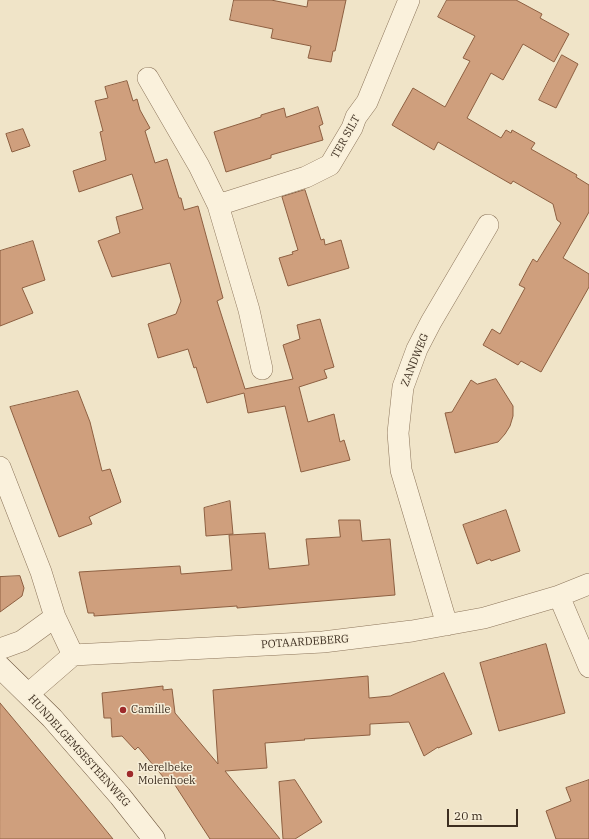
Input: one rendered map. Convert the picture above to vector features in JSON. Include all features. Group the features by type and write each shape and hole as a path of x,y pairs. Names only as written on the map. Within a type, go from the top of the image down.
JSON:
{"main road":[{"name":"HUNDELGEMSESTEENWEG","path":"0,667 63,730 120,796 154,839"}],"street":[{"name":"TER SILT","path":"218,204 306,177 330,165 352,128 356,117 367,102 409,0"},
{"path":"148,78 199,166 218,204 249,310 262,369"},
{"name":"ZANDWEG","path":"447,625 401,470 398,433 403,387 417,349 431,322 488,225"},
{"path":"0,467 40,572 55,618 73,655 28,694"},
{"name":"POTAARDEBERG","path":"73,655 323,642 412,631 484,618 559,596 589,584"},
{"path":"559,596 589,667"},
{"path":"0,649 22,641 55,618"}],"building":[{"path":"234,0 271,0 307,7 308,0 346,0 335,51 333,51 331,62 308,58 311,46 271,38 273,29 230,20"},
{"path":"447,0 516,0 542,14 540,18 569,34 554,62 523,44 503,80 491,73 467,118 501,138 506,130 511,133 512,130 535,143 531,149 577,175 576,177 589,185 589,212 563,258 589,274 589,287 541,372 521,361 518,365 483,345 492,329 500,334 525,288 519,285 528,268 533,259 537,262 561,223 557,220 553,204 513,181 511,184 438,142 434,150 392,125 413,88 445,107 470,61 463,58 475,36 438,17"},
{"path":"562,55 578,64 556,108 539,100"},
{"path":"127,81 133,101 137,99 140,110 150,128 145,131 155,163 167,159 184,210 198,206 223,298 217,301 245,389 293,379 283,345 300,339 297,325 320,319 334,367 324,370 327,378 299,387 308,422 334,414 340,442 344,440 350,460 301,472 285,406 248,413 244,393 207,403 196,367 194,368 188,349 158,358 148,324 176,314 181,301 170,263 112,277 98,241 120,233 116,217 143,209 132,174 79,192 73,171 106,160 100,132 103,131 95,101 108,98 105,87"},
{"path":"318,107 323,124 319,126 323,140 271,155 271,158 226,172 214,132 284,108 286,117"},
{"path":"23,129 30,146 12,152 6,134"},
{"path":"305,190 321,240 324,239 325,245 341,240 349,268 288,286 279,258 293,254 292,252 298,250 282,197"},
{"path":"33,241 45,280 22,288 33,313 0,326 0,251"},
{"path":"496,379 513,406 513,416 510,426 498,442 455,453 445,413 452,412 471,380 477,384"},
{"path":"78,391 90,422 102,471 110,469 121,502 89,517 92,524 59,537 10,407"},
{"path":"230,501 233,534 206,536 204,508"},
{"path":"506,510 520,551 477,564 463,525"},
{"path":"339,520 360,520 362,541 390,539 395,595 237,608 237,606 94,616 94,613 88,613 79,572 180,566 181,574 232,570 229,535 265,533 269,569 309,565 306,539 340,537"},
{"path":"20,576 24,588 22,596 0,612 0,577"},
{"path":"546,644 565,713 499,731 480,663"},
{"path":"444,673 472,734 438,747 424,756 409,722 370,724 370,735 265,743 267,768 225,771 280,839 210,839 173,782 170,785 138,747 135,750 122,736 112,737 111,718 104,718 102,693 163,686 163,690 172,689 175,713 218,764 213,690 368,676 369,698 390,696"},
{"path":"0,703 86,806 113,839 0,839"},
{"path":"295,780 322,822 295,839 283,839 279,782"},
{"path":"589,780 589,839 556,839 546,811 571,801 566,788"}],"place":[{"name":"Camille","path":"123,710"},
{"name":"Merelbeke Molenhoek","path":"130,774"}]}
